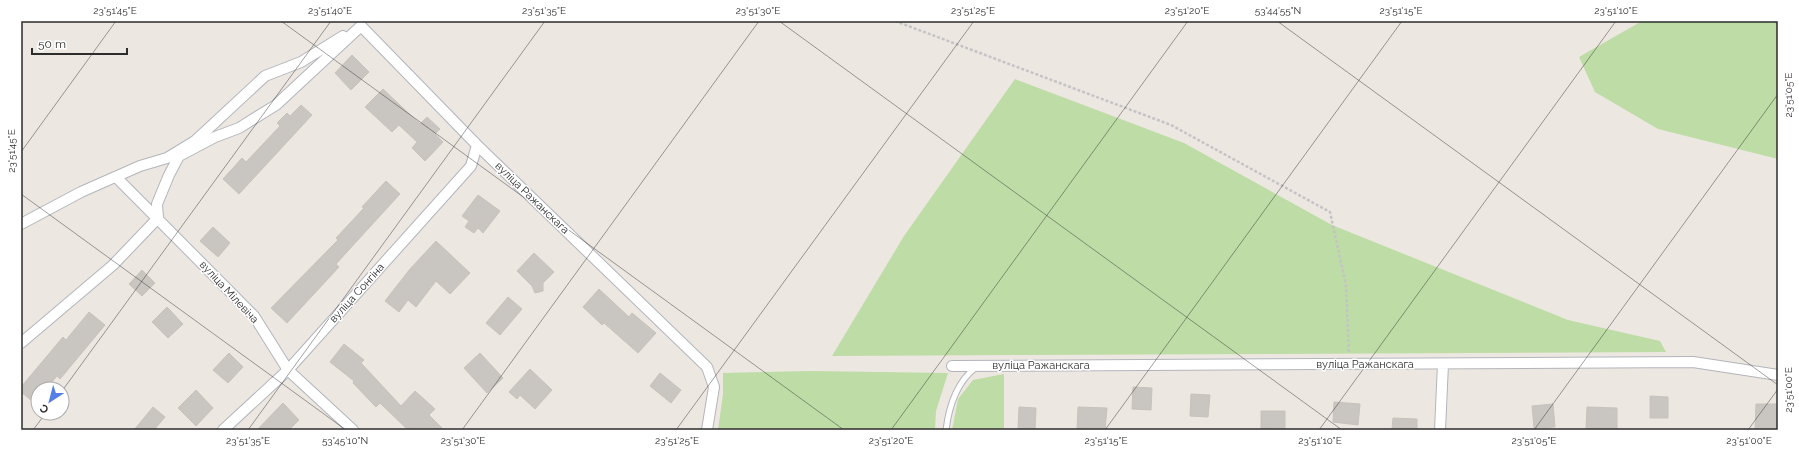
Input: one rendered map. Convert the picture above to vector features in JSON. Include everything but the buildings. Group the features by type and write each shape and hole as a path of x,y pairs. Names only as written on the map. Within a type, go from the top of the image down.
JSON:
{"street":[{"name":"вуліца Ражанскага","path":"362,23 477,145 708,367 714,387 707,430"},
{"path":"21,224 81,192 140,166 166,158 195,141 265,76 301,62 362,23"},
{"path":"21,343 113,265 158,218 157,204 179,156 215,137 239,128 276,105 362,23"},
{"name":"вуліца Сонгіна","path":"223,430 288,370 470,166 477,145"},
{"name":"вуліца Мілевіча","path":"116,177 254,316 288,370 352,430"},
{"name":"вуліца Ражанскага","path":"952,366 1693,362 1778,375"},
{"path":"1440,430 1443,364"}],"lane":[{"path":"946,430 954,395 967,374 977,366"}],"path":[{"path":"895,21 1171,125 1330,212 1346,286 1350,364"}],"green space":[{"path":"1642,21 1778,21 1778,159 1658,129 1595,92 1579,57"},
{"path":"1015,79 1184,143 1332,225 1568,320 1660,341 1666,352 832,356 904,236"},
{"path":"811,371 948,373 936,411 935,430 718,430 723,394 723,373"},
{"path":"1004,374 1004,430 952,430 958,399 973,380"}]}
